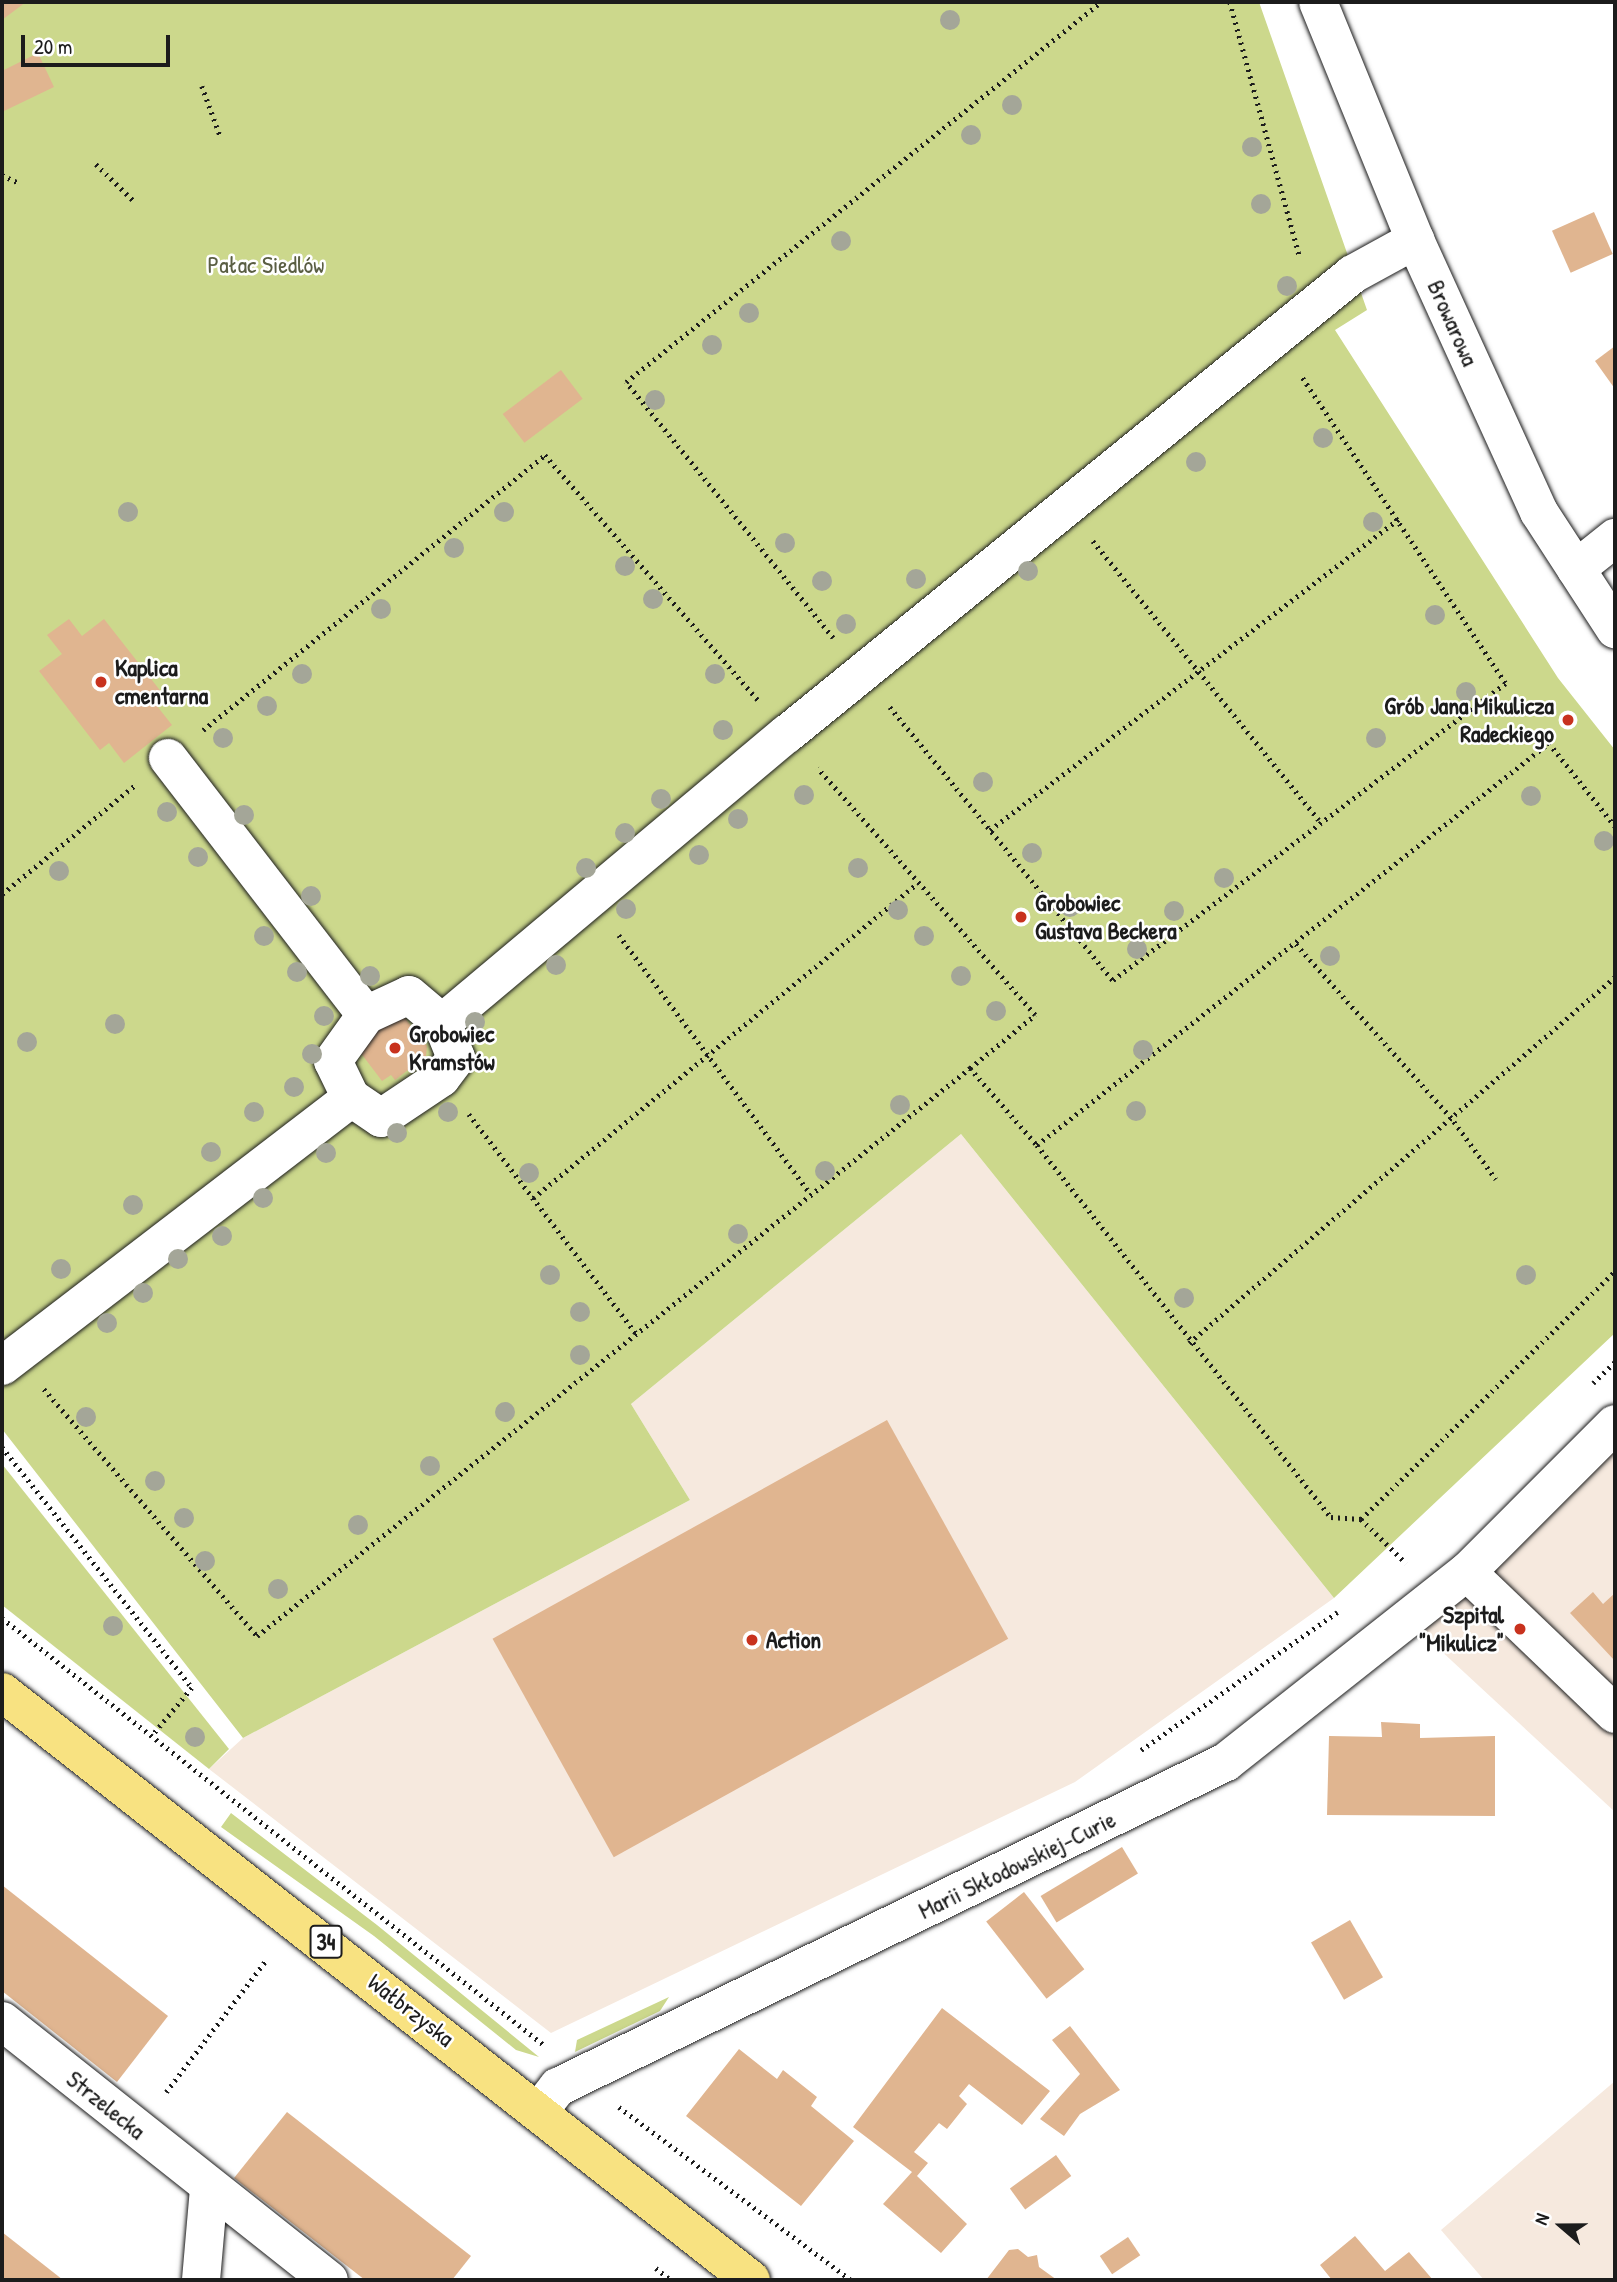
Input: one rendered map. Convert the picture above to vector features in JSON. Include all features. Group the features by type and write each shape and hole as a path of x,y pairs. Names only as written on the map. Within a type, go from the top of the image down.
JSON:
{"main road":[{"name":"Wałbrzyska","path":"2,1692 751,2280"}],"street":[{"name":"Browarowa","path":"1318,2 1415,240 1539,512 1615,629"},
{"path":"442,1023 1353,274 1415,240"},
{"path":"1576,569 1615,538"},
{"path":"168,758 366,1015"},
{"path":"409,995 442,1023 456,1058 441,1078 381,1118 351,1098 333,1061 366,1015 409,995"},
{"path":"8,1361 351,1098"},
{"name":"Marii Skłodowskiej-Curie","path":"539,2111 558,2087 1226,1762 1467,1572 1615,1423"},
{"path":"1569,1470 1588,1472 1615,1462"},
{"path":"1467,1572 1615,1714"},
{"name":"Strzelecka","path":"2,2021 209,2189 330,2280"},
{"path":"201,2280 209,2189"}],"path":[{"path":"1230,2 1313,307"},
{"path":"202,86 220,138"},
{"path":"96,164 135,202"},
{"path":"2,175 17,182"},
{"path":"1066,509 1319,820"},
{"path":"990,830 1400,518"},
{"path":"1037,1145 1549,743 1615,826"},
{"path":"2,894 168,758"},
{"path":"533,1198 918,883"},
{"path":"591,898 810,1193"},
{"path":"1296,944 1450,1116 1496,1179"},
{"path":"1189,1343 1615,977"},
{"path":"970,1068 1037,1145 1189,1343 1331,1517 1361,1519 1407,1564 1395,1572"},
{"path":"8,1361 257,1636 636,1333 441,1078"},
{"path":"1361,1519 1615,1271"},
{"path":"2,1447 192,1688 152,1737"},
{"path":"1128,1759 1340,1611"},
{"path":"2,1618 544,2045 556,2039"},
{"path":"137,2130 267,1959"},
{"path":"611,2100 713,2173 851,2280"}],"shaded area":[{"path":"961,1134 1334,1598 1075,1782 551,2033 209,1769 243,1738 690,1500 631,1404"},
{"name":"Szpital \"Mikulicz\"","path":"1615,1439 1615,1812 1425,1636 1425,1622"},
{"path":"1615,2081 1615,2280 1484,2280 1441,2230"}],"green space":[{"name":"Pałac Siedlów","path":"2,2 1259,2 1367,310 1335,330 1558,678 1615,750 1615,1333 1334,1598 961,1134 631,1404 690,1500 243,1738 2,1429"},
{"path":"2,1464 229,1749 209,1769 2,1605"},
{"path":"231,1813 377,1925 539,2057 516,2050 374,1936 221,1827"},
{"path":"669,1997 660,2011 575,2052 577,2040"}],"building":[{"path":"2,2 26,2 2,20"},
{"path":"38,53 54,87 2,112 2,71"},
{"path":"1594,212 1613,254 1571,273 1552,231"},
{"path":"1615,346 1615,389 1595,361"},
{"path":"561,370 583,399 524,443 503,414"},
{"name":"Kaplica cmentarna","path":"69,619 82,636 104,619 166,698 157,706 172,725 124,763 109,743 100,750 39,671 62,654 47,635"},
{"name":"Grobowiec Kramstów","path":"396,1017 404,1017 427,1046 426,1056 395,1080 391,1075 382,1081 360,1052 368,1045 364,1041"},
{"name":"Action","path":"887,1420 1008,1639 614,1857 493,1639"},
{"path":"1593,1592 1603,1604 1615,1593 1615,1661 1570,1613"},
{"path":"1381,1722 1420,1724 1420,1738 1495,1736 1495,1816 1327,1815 1329,1736 1382,1737"},
{"path":"1122,1847 1138,1874 1057,1923 1041,1896"},
{"path":"2,1885 168,2016 117,2082 2,1991"},
{"path":"1024,1892 1084,1969 1047,1999 986,1922"},
{"path":"1350,1920 1383,1977 1344,2000 1311,1942"},
{"path":"942,2008 1050,2091 1022,2125 969,2084 959,2096 967,2104 947,2129 939,2123 914,2152 928,2163 917,2176 967,2224 941,2253 883,2204 912,2172 853,2127"},
{"path":"1070,2026 1120,2090 1080,2114 1064,2136 1040,2119 1080,2074 1052,2040"},
{"path":"739,2049 777,2079 783,2070 817,2097 811,2106 854,2141 801,2206 686,2116"},
{"path":"287,2112 471,2256 452,2280 365,2280 234,2178"},
{"path":"1056,2155 1071,2176 1025,2210 1010,2189"},
{"path":"2,2232 58,2276 63,2280 2,2280"},
{"path":"1355,2236 1385,2271 1409,2252 1433,2280 1332,2280 1320,2265"},
{"path":"1128,2237 1140,2255 1112,2274 1100,2256"},
{"path":"1018,2249 1028,2257 1037,2255 1039,2267 1057,2280 986,2280 1009,2250"}],"place":[{"name":"Kaplica cmentarna","path":"101,682"},
{"name":"Grób Jana Mikulicza Radeckiego","path":"1568,720"},
{"name":"Grobowiec Gustava Beckera","path":"1021,917"},
{"name":"Grobowiec Kramstów","path":"395,1048"},
{"name":"Szpital \"Mikulicz\"","path":"1520,1629"},
{"name":"Action","path":"752,1640"}]}
